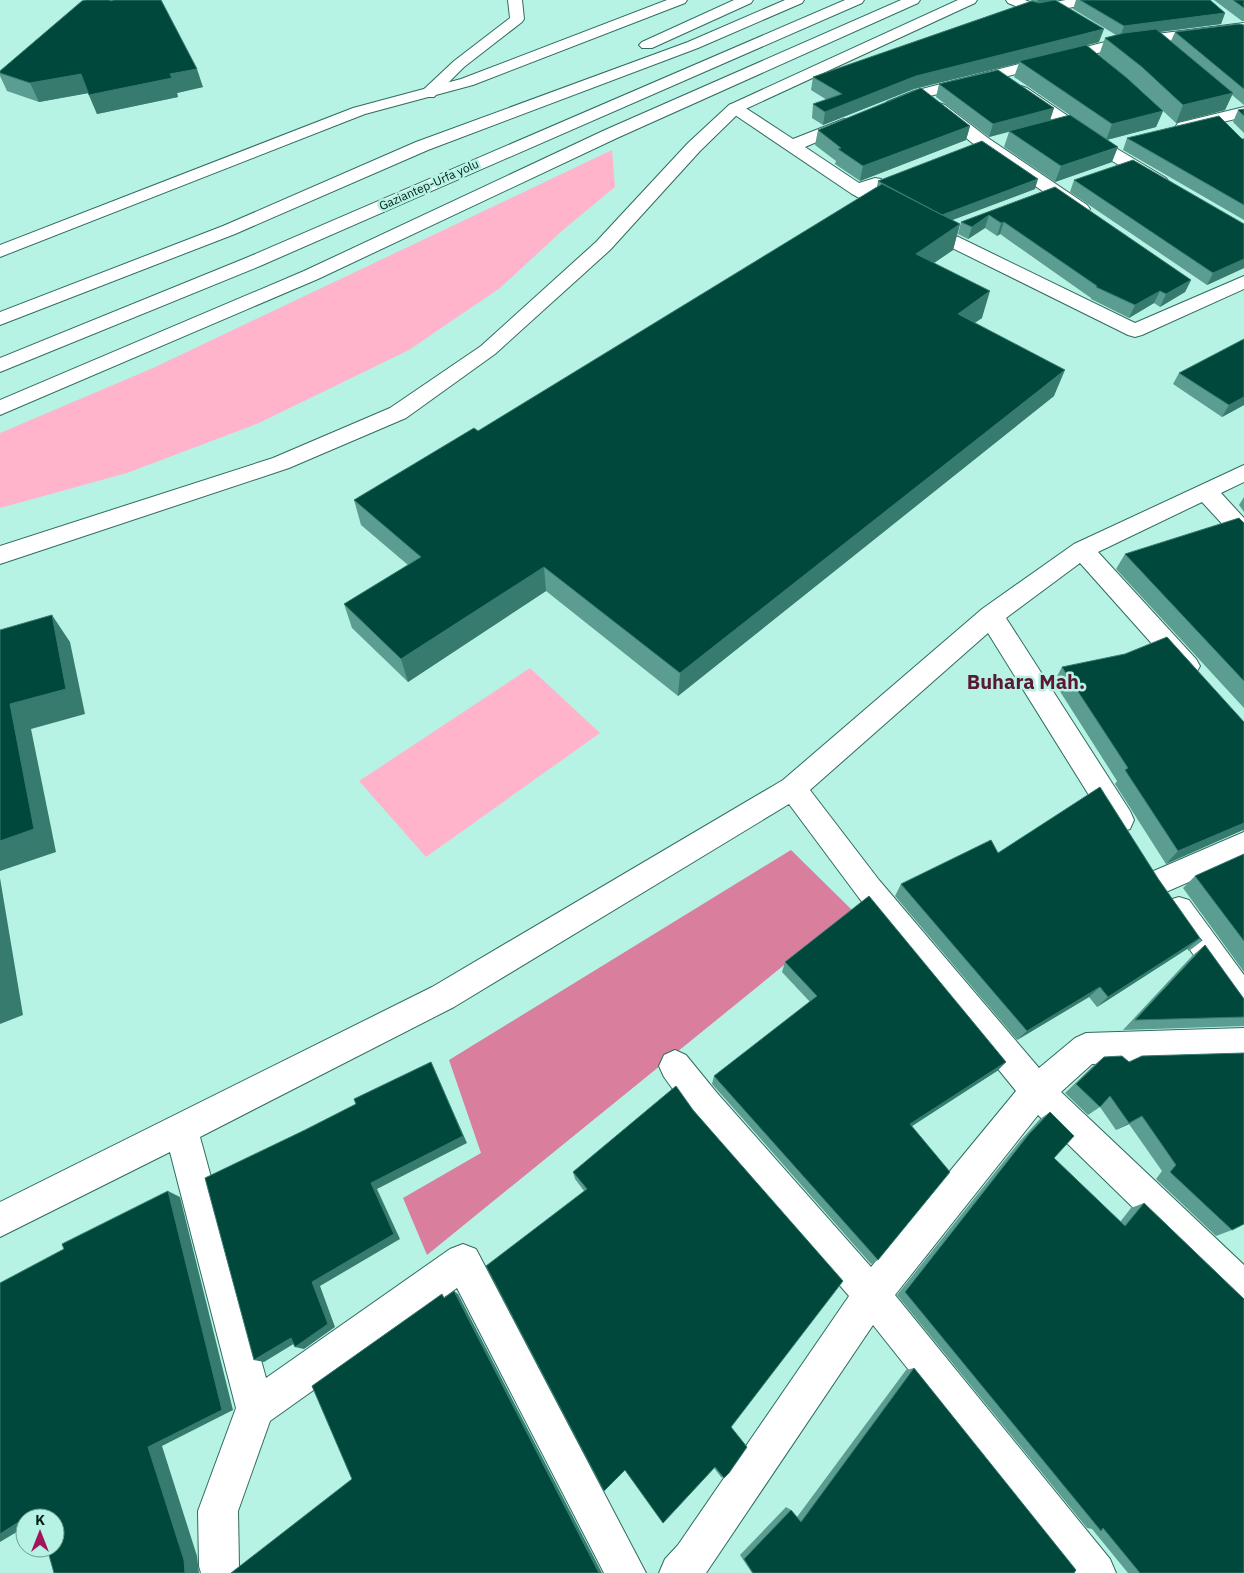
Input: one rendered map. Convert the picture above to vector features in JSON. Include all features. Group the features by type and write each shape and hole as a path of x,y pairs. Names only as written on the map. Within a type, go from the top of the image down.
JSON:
{"main road":[{"path":"428,94 459,64 517,19 515,0"},
{"path":"0,250 359,111 468,82 680,0"},
{"path":"0,319 229,230 422,146 746,0"},
{"path":"422,146 693,45 797,0"},
{"name":"Gaziantep-Urfa yolu","path":"0,366 262,258 857,0"},
{"path":"0,408 311,275 610,134 913,0"},
{"path":"0,555 282,463 398,413 488,350 538,305 603,246 694,147 735,108 970,0"},
{"path":"1013,0 1035,10 1090,0"},
{"path":"1055,7 1071,16"},
{"path":"1224,17 1242,29"},
{"path":"883,109 920,94 1117,44 1242,29"},
{"path":"1102,35 1117,44"},
{"path":"1154,40 1168,52"},
{"path":"1084,53 1099,65"},
{"path":"997,74 1103,148 1171,188"},
{"path":"920,94 984,143 1092,217"},
{"path":"1225,100 1242,112"},
{"path":"735,108 858,190 938,234 1135,331 1244,282"},
{"path":"1170,129 1242,112"},
{"path":"792,146 865,116"},
{"path":"1217,118 1230,131"},
{"path":"1049,128 1067,123"},
{"path":"964,149 1004,140"},
{"path":"1103,148 1120,143"},
{"path":"1113,170 1130,164"},
{"path":"858,190 893,176"},
{"path":"1036,196 1070,184"},
{"path":"938,234 956,227"},
{"path":"1194,287 1210,298"},
{"path":"0,1220 443,997 793,788 991,616 1082,550 1244,473"},
{"path":"1205,491 1244,533"},
{"path":"1082,550 1205,686"},
{"path":"991,616 1159,882 1244,1000"},
{"path":"793,788 869,890 1037,1090 1244,1290"},
{"path":"1159,882 1244,845"},
{"path":"680,1573 692,1560 872,1295 1037,1090 1086,1049 1244,1044"},
{"path":"675,1066 705,1105 872,1295 1096,1573"},
{"path":"181,1129 255,1408 218,1511 218,1566 221,1573"},
{"path":"255,1408 463,1262 626,1573"}],"shaded area":[{"path":"612,150 615,187 563,230 500,288 409,350 259,423 127,473 0,508 0,433 153,368"},
{"path":"530,668 600,733 426,857 359,781"},
{"path":"791,850 852,910 427,1255 403,1198 481,1153 449,1060"}],"building":[{"path":"161,0 197,69 170,74 172,78 89,95 81,74 30,83 0,73 0,71 82,1"},
{"path":"1055,0 1104,29 916,76 825,112 813,104 842,94 813,77 1032,1 1039,3"},
{"path":"1080,0 1210,0 1225,13 1124,26"},
{"path":"1233,0 1244,0 1244,8"},
{"path":"1244,25 1244,89 1175,32"},
{"path":"1156,29 1233,93 1183,105 1142,67 1105,38 1124,33"},
{"path":"1086,45 1127,78 1163,111 1112,124 1019,61"},
{"path":"998,70 1054,108 993,124 939,84"},
{"path":"921,88 970,126 863,166 838,149 841,148 818,130"},
{"path":"1244,109 1244,116 1238,110"},
{"path":"1070,115 1118,147 1061,166 1009,131"},
{"path":"1219,116 1244,139 1244,205 1127,138"},
{"path":"982,141 1038,179 942,215 878,181"},
{"path":"1133,160 1244,224 1244,259 1213,273 1074,180"},
{"path":"882,184 960,224 916,254 990,291 958,314 1065,370 680,673 544,567 401,659 344,604 421,557 354,500 474,428 478,431"},
{"path":"1055,187 1191,280 1166,294 1160,291 1135,305 1096,287 1004,222 1001,223 989,215 972,227 961,222"},
{"path":"1244,339 1244,397 1229,405 1179,373"},
{"path":"1239,518 1244,523 1244,681 1125,554"},
{"path":"52,615 66,689 10,704 34,829 0,841 0,630"},
{"path":"1167,637 1244,722 1244,823 1178,851 1125,770 1128,768 1062,667 1125,654"},
{"path":"1100,787 1159,880 1200,938 1108,997 1100,987 1027,1031 901,884 991,840 998,853"},
{"path":"1244,854 1244,941 1195,876"},
{"path":"869,896 1006,1062 910,1124 950,1172 878,1260 714,1076 817,996 785,962"},
{"path":"1205,945 1244,999 1244,1017 1135,1020"},
{"path":"1244,1053 1244,1224 1232,1230 1170,1172 1176,1165 1142,1116 1129,1123 1110,1096 1100,1107 1076,1084 1104,1057 1122,1056 1129,1062 1142,1056"},
{"path":"431,1062 463,1136 371,1183 394,1234 312,1282 328,1324 295,1347 291,1338 254,1360 205,1178 356,1104 354,1099"},
{"path":"676,1086 693,1110 843,1281 731,1427 747,1447 729,1473 724,1478 715,1467 663,1523 625,1470 604,1491 486,1266 587,1189 573,1172"},
{"path":"1050,1112 1074,1136 1054,1158 1125,1226 1144,1203 1244,1299 1244,1573 1140,1573 1103,1528 1101,1531 905,1292 1029,1134"},
{"path":"168,1191 222,1410 148,1447 184,1560 185,1573 54,1573 50,1558 65,1558 65,1508 15,1508 15,1524 0,1534 0,1283 64,1249 62,1244"},
{"path":"454,1291 599,1573 231,1573 352,1479 312,1386 442,1294 444,1298"},
{"path":"914,1368 1076,1570 1074,1573 753,1573 744,1559 791,1510 801,1522"}],"district":[{"name":"Buhara Mah.","path":"1026,682"}]}
